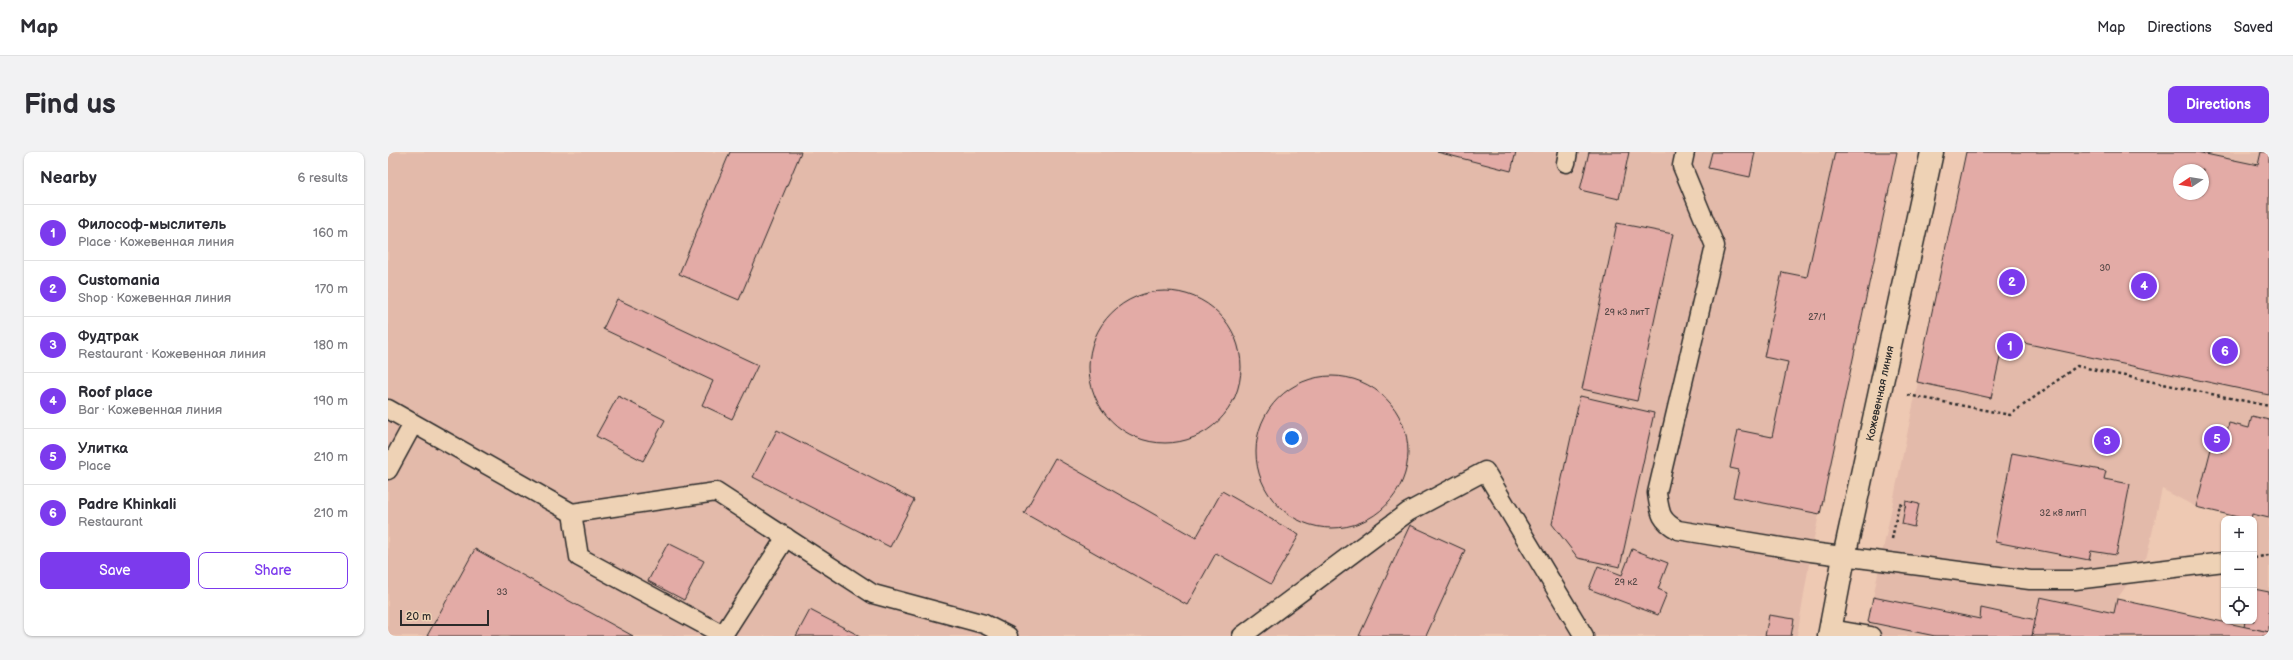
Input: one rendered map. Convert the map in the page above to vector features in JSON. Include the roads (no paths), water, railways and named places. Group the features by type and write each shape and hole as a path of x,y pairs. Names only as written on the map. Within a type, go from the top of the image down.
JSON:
{"street":[{"name":"Кожевенная линия","path":"1830,632 1844,557 1932,152"}],"lane":[{"path":"1684,152 1682,166 1715,246 1657,493 1659,512 1665,523 1678,530 1844,557 2030,580 2074,580 2221,562"},
{"path":"388,409 572,513 716,492 873,594 984,624 1008,636"},
{"path":"388,470 413,424"},
{"path":"1242,636 1408,512 1485,470 1584,636"},
{"path":"572,513 579,557 723,635 786,537"},
{"path":"1830,632 1871,636"}],"place":[{"name":"Customania","path":"2012,282"},
{"name":"Roof place","path":"2144,286"},
{"name":"Философ-мыслитель","path":"2010,346"},
{"name":"Padre Khinkali","path":"2225,351"},
{"name":"Улитка","path":"2217,439"},
{"name":"Фудтрак","path":"2107,441"}]}
